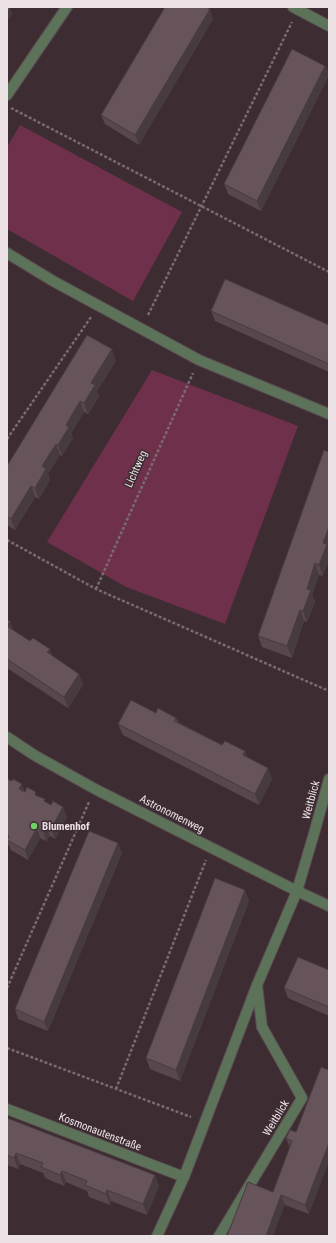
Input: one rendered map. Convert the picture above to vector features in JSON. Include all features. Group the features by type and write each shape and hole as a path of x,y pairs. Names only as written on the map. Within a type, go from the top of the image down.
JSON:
{"street":[{"path":"7,95 67,7"},
{"path":"296,8 329,26"},
{"path":"7,253 53,281 199,360 329,414"},
{"name":"Astronomenweg","path":"7,738 95,789 329,906"},
{"name":"Weitblick","path":"157,1236 184,1177 257,985 297,891 329,779"},
{"name":"Weitblick","path":"219,1236 302,1098 262,1027 257,985"},
{"name":"Kosmonautenstraße","path":"7,1109 184,1177"}],"path":[{"path":"141,328 296,8"},
{"path":"7,106 329,272"},
{"path":"7,439 99,306"},
{"name":"Lichtweg","path":"96,589 199,360"},
{"path":"7,540 96,589 329,691"},
{"path":"7,988 95,789"},
{"path":"116,1089 211,847"},
{"path":"7,1048 205,1122"}],"shaded area":[{"path":"20,125 182,212 133,301 7,229 7,147"},
{"path":"152,370 298,426 225,624 126,587 47,542"}],"building":[{"path":"165,7 206,7 210,9 135,135 101,115"},
{"path":"292,49 325,66 257,201 224,184"},
{"path":"225,279 329,325 329,364 211,311"},
{"path":"87,335 112,349 91,383 95,385 84,403 80,401 66,425 69,427 58,445 56,444 42,466 46,469 35,488 31,486 11,519 7,516 7,466"},
{"path":"324,450 329,452 329,527 323,543 327,544 319,565 315,563 307,589 311,590 303,611 300,610 287,646 258,636"},
{"path":"7,626 30,641 33,638 50,649 47,652 79,674 64,697 7,659"},
{"path":"131,700 156,713 158,708 176,718 174,721 222,745 225,741 245,751 243,755 268,768 255,794 118,724"},
{"name":"Blumenhof","path":"7,779 12,781 13,779 22,784 19,789 25,792 27,787 36,792 35,795 45,799 44,801 51,805 53,801 63,807 51,829 46,826 43,831 37,828 25,850 7,840 9,836 7,835"},
{"path":"89,831 118,843 44,1022 15,1009"},
{"path":"215,878 245,890 176,1070 146,1058"},
{"path":"298,957 329,970 329,1007 284,988"},
{"path":"321,1067 329,1070 329,1143 305,1205 281,1195 266,1236 227,1236 248,1182 273,1192 292,1141 286,1138 290,1130 296,1132"},
{"path":"7,1118 155,1175 143,1204 107,1190 106,1194 85,1185 87,1181 62,1171 60,1175 41,1167 43,1163 16,1153 14,1158 7,1155"}],"place":[{"name":"Blumenhof","path":"34,826"}]}
